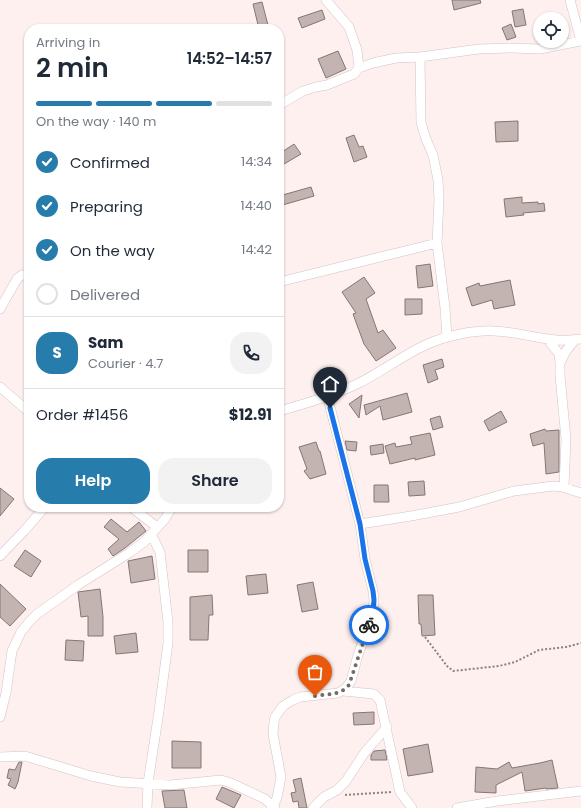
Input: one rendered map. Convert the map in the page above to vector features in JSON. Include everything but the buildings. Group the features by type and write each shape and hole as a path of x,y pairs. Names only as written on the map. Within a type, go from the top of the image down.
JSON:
{"street":[{"path":"326,0 348,27 357,50 359,68"},
{"path":"284,102 303,91 327,85 354,74 359,68 396,58 420,57 479,49 540,49 581,41 570,0"},
{"path":"420,57 421,123 433,155 438,180 439,200 437,243 447,337"},
{"path":"284,281 437,243"},
{"path":"0,309 17,279 24,275"},
{"path":"284,409 356,384 410,353 447,337 474,332 494,331 548,340 578,339"},
{"path":"560,363 566,351 578,339"},
{"path":"548,340 559,354 560,363 566,439 564,487"},
{"path":"0,386 24,408"},
{"path":"327,395 360,524 365,559 373,596 373,613 350,681 343,691"},
{"path":"360,524 459,507 514,491 553,486 564,487 581,493"},
{"path":"0,556 41,512"},
{"path":"136,512 154,531 160,552 168,622 168,643 148,783 147,808"},
{"path":"0,717 6,693 12,651 29,622 37,614 78,585 129,553 154,531 168,512"},
{"path":"0,757 25,756 91,776 120,782 170,785 221,780 256,794 265,799 273,808 280,787 280,777 273,734 274,722 279,711 287,702 343,691 376,695 381,702 400,792 412,808"},
{"path":"313,808 346,781 365,752 387,727"},
{"path":"457,808 519,798 581,791"}],"path":[{"path":"426,637 447,666 453,671 515,662 539,650 581,644"},
{"path":"332,794 349,795 400,792"}],"way so far":[{"path":"315,696 338,693 343,691 349,685 369,625"}],"route":[{"path":"330,408 360,524 365,559 373,591 373,613 369,625"}]}
